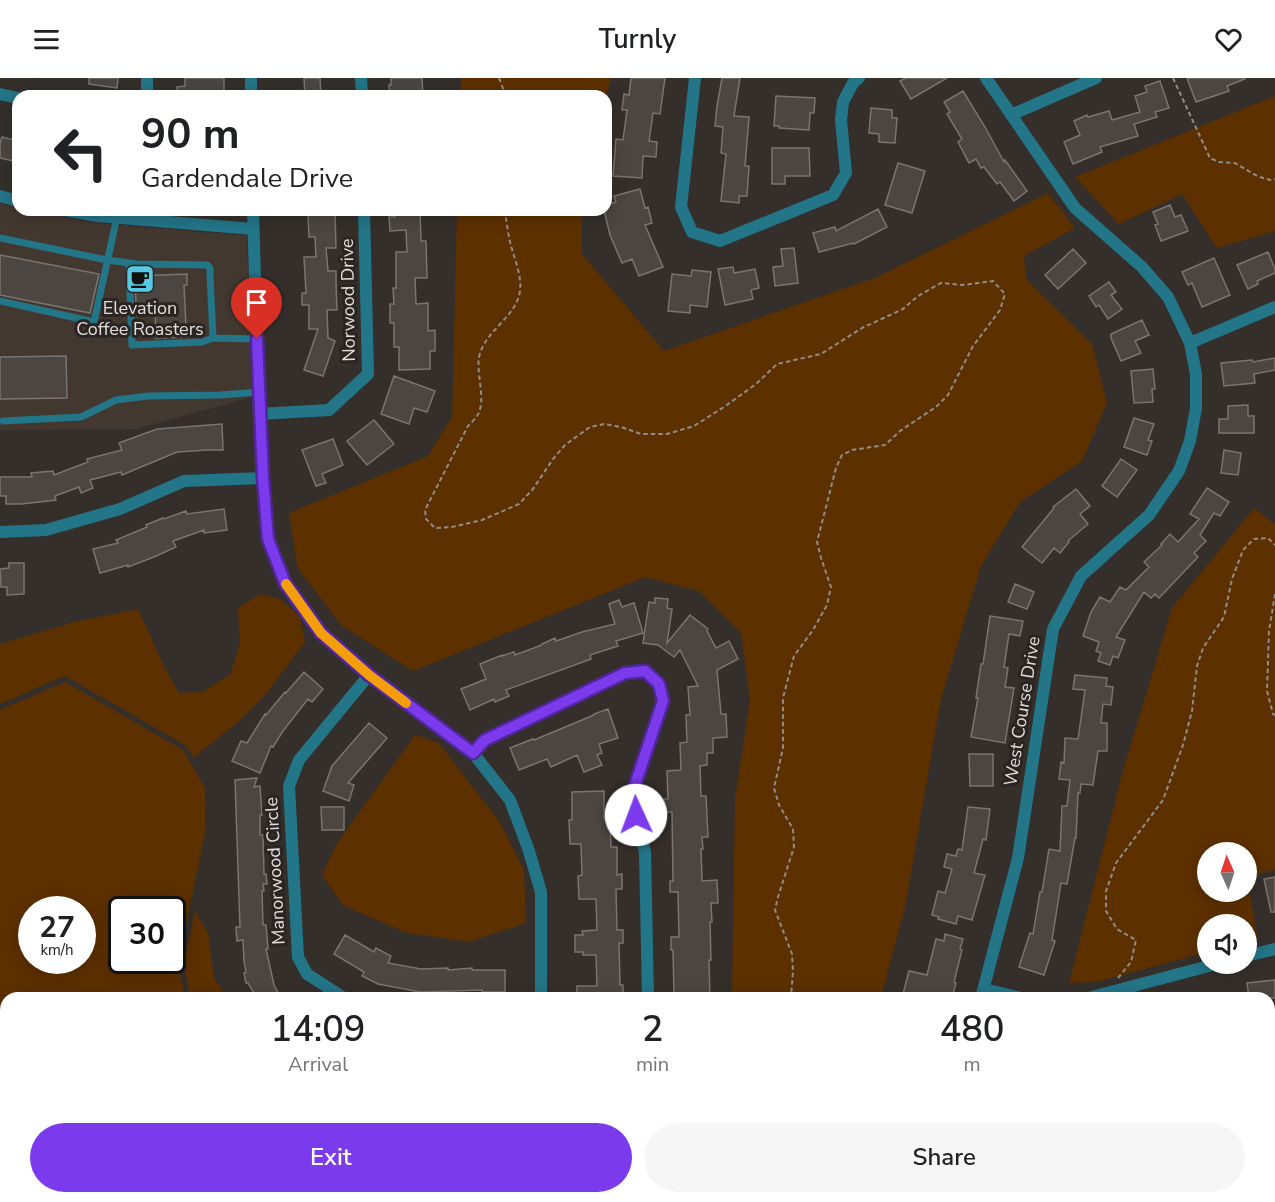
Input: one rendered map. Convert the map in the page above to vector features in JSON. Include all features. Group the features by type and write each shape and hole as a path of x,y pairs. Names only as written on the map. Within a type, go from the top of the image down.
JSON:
{"street":[{"path":"695,78 681,207 692,232 720,241 833,195 846,173 841,120 843,102 853,83 859,78"},
{"name":"West Course Drive","path":"983,992 1018,858 1053,629 1082,576 1149,515 1179,471 1190,441 1196,408 1196,374 1190,343 1168,297 1142,267 1075,208 986,78"},
{"path":"1011,115 1096,78"},
{"path":"97,216 253,229"},
{"path":"253,216 259,414 268,539 285,583 321,633 369,675 473,753 510,800 541,892 541,992"},
{"name":"Norwood Drive","path":"259,414 329,410 368,374 364,216"},
{"path":"1190,343 1275,307"},
{"path":"0,532 46,530 120,509 184,482 263,478"},
{"path":"473,753 485,740 625,673 645,671 659,684 663,701 631,797 645,852 648,992"},
{"name":"Manorwood Circle","path":"335,992 307,974 298,957 289,786 299,760 369,675"},
{"path":"1257,953 1275,949"},
{"path":"1110,992 1197,969"}],"lane":[{"path":"0,301 94,322 117,218"},
{"path":"0,238 129,263 207,265 210,268 213,338"},
{"path":"129,263 132,345 202,342 213,338 257,339"},
{"path":"3,421 81,417 116,400 148,396 258,392"}],"path":[{"path":"1173,78 1210,158 1219,162 1235,163 1257,176 1270,180 1275,179"},
{"path":"506,216 520,276 520,292 513,309 488,337 479,356 481,403 478,415 468,426 425,510 426,519 435,528 452,527 482,520 519,504 533,489 559,452 590,427 604,424 641,434 667,434 694,426 748,390 777,364 821,354 861,328 903,309 918,296 940,283 963,285 993,281 1005,294 1000,310 973,346 948,395 936,407 900,431 885,445 852,450 842,455 836,468 817,542 820,558 831,587 827,605 813,630 794,656 783,698 783,748 774,788 779,805 793,829 794,838 794,847 775,910 792,954 794,971 792,992"},
{"path":"1107,992 1131,962 1136,940 1117,928 1106,911 1106,891 1116,862 1163,800 1184,745 1192,711 1197,666 1203,648 1224,617 1232,579 1243,550 1254,539 1268,538 1275,545"},
{"path":"1275,594 1269,631 1267,691 1275,715"}],"shaded area":[{"path":"461,78 611,78 608,90 460,90"},
{"path":"1275,96 1275,231 1217,248 1182,194 1119,224 1075,177"},
{"path":"1048,193 1075,228 1024,256 1026,279 1092,344 1107,403 1082,461 1020,502 981,566 941,699 905,907 882,992 732,992 735,798 750,700 741,633 699,591 645,577 413,671 341,625 297,567 289,513 428,456 452,417 457,216 582,216 582,254 664,351 875,278"},
{"path":"0,203 12,206 12,216 58,216 96,223 247,236 252,397 136,429 0,430"},
{"path":"1254,508 1275,524 1275,869 1257,875 1257,842 1197,842 1197,902 1251,902 1253,914 1197,914 1197,955 1096,982 1069,983 1122,774 1172,608"},
{"path":"260,594 280,599 300,617 305,642 266,694 239,721 194,757 185,745 64,676 0,704 0,644 74,622 138,609 179,693 202,692 230,675 240,643 238,608"},
{"path":"65,682 183,750 205,788 205,833 186,924 186,896 108,896 108,974 180,974 184,992 0,992 0,710"},
{"path":"415,735 439,743 499,821 524,870 526,923 469,942 404,932 343,905 322,875 337,843"},
{"path":"195,911 208,933 214,979 224,992 189,992 186,954"}],"building":[{"path":"89,78 118,78 117,88 89,84"},
{"path":"185,78 224,78 224,90 177,90 177,87 185,86"},
{"path":"304,78 320,78 321,90 305,90"},
{"path":"391,78 422,78 423,90 389,90 389,85 391,85"},
{"path":"631,78 665,78 660,114 653,113 649,141 657,142 656,157 643,156 642,178 613,176 616,139 623,140 627,110 622,110 624,94 629,95"},
{"path":"722,78 740,78 734,116 749,117 745,166 749,166 747,196 739,196 739,203 721,201 726,154 721,153 723,127 715,126"},
{"path":"906,78 947,78 911,99 900,81"},
{"path":"1187,78 1245,79 1227,86 1229,91 1196,102"},
{"path":"1160,81 1169,108 1155,112 1157,117 1134,124 1138,136 1100,147 1102,152 1073,164 1064,142 1080,135 1074,121 1087,115 1088,117 1109,111 1112,120 1140,112 1135,96 1147,92 1145,86"},
{"path":"963,91 1004,162 1005,160 1027,191 1014,201 1000,182 997,184 984,167 981,168 976,159 969,163 958,142 962,139 947,114 950,112 944,102"},
{"path":"776,96 815,98 814,113 810,113 809,130 774,126"},
{"path":"871,108 892,110 892,118 897,118 895,143 879,142 879,134 869,133"},
{"path":"2,137 12,140 12,161 0,158"},
{"path":"772,148 809,148 810,176 785,176 785,184 772,184"},
{"path":"898,163 925,171 912,213 885,205"},
{"path":"640,189 652,223 645,225 663,267 639,276 632,259 622,263 610,235 605,216 612,216 612,203 616,202 614,196"},
{"path":"1170,205 1175,217 1181,215 1188,231 1161,241 1153,212"},
{"path":"878,209 887,227 854,244 819,252 813,233 835,227 836,231"},
{"path":"308,216 335,216 336,248 326,248 328,271 336,271 337,310 327,310 328,338 335,341 323,376 304,370 318,329 309,329 309,305 302,305 302,293 306,293 304,257 316,257 315,237 309,237"},
{"path":"420,216 421,241 426,241 427,278 415,278 416,304 428,303 428,331 435,330 435,351 430,351 430,369 399,370 399,347 394,347 394,323 390,323 390,304 394,304 393,288 396,288 396,252 407,252 406,230 390,231 389,217"},
{"path":"794,248 798,283 775,286 773,267 783,266 781,249"},
{"path":"1073,249 1086,263 1058,289 1045,275"},
{"path":"1268,252 1275,273 1257,281 1258,284 1248,289 1237,265"},
{"path":"0,255 99,274 90,313 0,295"},
{"path":"1214,258 1230,295 1202,307 1192,283 1188,285 1182,272"},
{"path":"733,267 734,273 755,269 759,288 751,290 753,299 725,305 718,269"},
{"path":"692,270 711,272 707,307 690,305 690,313 668,311 672,274 691,276"},
{"path":"187,274 187,285 184,285 186,327 188,327 189,337 156,338 155,302 136,303 135,276"},
{"path":"1109,282 1116,292 1111,295 1122,309 1108,319 1099,305 1096,307 1089,296"},
{"path":"1142,320 1149,335 1135,341 1141,353 1121,361 1111,334"},
{"path":"66,356 67,398 0,399 0,357"},
{"path":"1275,358 1275,370 1254,374 1255,383 1224,386 1221,363 1252,360 1253,362"},
{"path":"1153,369 1155,389 1152,389 1153,402 1134,403 1131,371"},
{"path":"394,376 435,391 427,412 414,408 409,424 381,414"},
{"path":"1248,405 1248,416 1254,416 1254,433 1219,433 1219,419 1228,419 1228,406"},
{"path":"1134,418 1154,424 1148,440 1152,441 1147,455 1124,447"},
{"path":"374,420 394,444 367,465 347,441"},
{"path":"222,424 223,450 177,452 122,475 121,472 90,480 93,488 81,493 79,487 55,496 56,500 6,504 6,496 0,496 0,477 32,477 31,473 53,471 54,475 88,462 87,459 122,450 119,443 157,429"},
{"path":"333,439 343,465 322,474 326,483 316,486 302,450"},
{"path":"1224,450 1241,453 1238,475 1221,473"},
{"path":"1121,459 1137,470 1117,497 1102,486"},
{"path":"1207,488 1229,502 1220,516 1214,513 1200,535 1206,541 1194,553 1198,557 1159,598 1155,594 1151,598 1144,592 1116,637 1125,640 1118,658 1113,656 1110,665 1098,661 1101,653 1096,651 1099,642 1083,636 1091,612 1100,597 1110,602 1120,587 1126,590 1149,567 1144,562 1170,534 1178,542 1199,519 1190,514"},
{"path":"1076,489 1090,506 1080,514 1088,524 1068,541 1060,553 1054,548 1042,563 1022,547 1053,507"},
{"path":"224,509 227,530 204,533 204,530 173,541 176,547 154,557 128,567 128,565 100,573 93,549 118,543 116,540 163,518 186,511 187,514"},
{"path":"9,563 24,563 24,594 7,595 7,587 1,587 0,569 9,568"},
{"path":"1015,584 1034,592 1027,609 1008,602"},
{"path":"655,598 668,599 667,608 672,609 667,643 690,615 708,629 716,648 729,641 738,659 717,670 721,714 726,714 727,737 713,738 713,753 707,753 707,765 700,766 701,796 706,796 708,837 702,837 702,881 717,880 718,903 711,903 710,992 674,992 671,937 679,937 678,892 670,892 670,881 673,881 672,812 662,812 661,799 668,799 667,771 681,770 680,743 687,742 686,715 690,715 688,687 698,686 680,650 674,657 658,645 643,643 649,602 655,603"},
{"path":"619,600 622,607 634,603 643,633 616,641 618,646 590,655 591,659 506,690 509,696 495,702 494,699 470,710 461,689 486,679 480,664 502,655 514,652 515,655 555,638 556,641 615,624 609,604"},
{"path":"990,616 1023,621 1020,636 1009,634 1004,667 1008,668 1005,687 1014,688 1005,743 971,737"},
{"path":"304,672 323,689 312,702 308,699 273,747 271,746 260,773 232,761 241,741 247,743 265,714"},
{"path":"1075,675 1107,678 1106,686 1113,687 1111,705 1103,704 1101,723 1107,723 1107,751 1098,751 1093,785 1081,784 1080,793 1078,793 1076,838 1067,884 1061,883 1052,940 1055,941 1044,975 1019,967 1030,933 1033,934 1049,849 1060,851 1062,806 1067,806 1070,780 1059,779 1061,762 1064,763 1065,738 1078,739 1085,690 1073,689"},
{"path":"608,709 618,738 599,744 602,753 597,755 602,765 584,772 577,755 551,767 547,759 519,770 510,748"},
{"path":"369,723 387,738 348,783 354,785 349,801 323,791 332,766"},
{"path":"969,754 993,754 993,786 970,786"},
{"path":"257,778 254,787 260,786 262,815 260,815 260,835 263,835 264,874 266,874 267,884 263,884 264,891 262,891 263,925 266,925 268,949 266,949 278,992 253,992 246,983 243,940 237,941 236,927 240,927 235,780"},
{"path":"604,791 604,819 610,819 611,847 617,847 617,875 622,874 622,889 616,889 617,930 623,930 623,943 619,943 620,985 623,985 623,992 577,992 577,986 597,986 596,955 583,955 583,952 575,952 575,935 583,935 582,931 597,930 596,899 579,899 578,876 582,875 581,844 570,844 569,820 572,820 572,792"},
{"path":"321,807 344,807 344,830 322,830"},
{"path":"968,807 990,809 986,840 983,839 974,873 985,875 972,920 958,916 956,924 932,915 938,891 945,893 952,869 944,867 947,854 956,856 958,849 962,850"},
{"path":"1275,877 1275,912 1271,912 1264,879"},
{"path":"945,934 963,939 954,992 904,992 909,971 927,975 936,939 944,941"},
{"path":"345,935 374,952 376,948 391,956 388,963 421,969 505,970 505,992 482,992 482,990 420,992 378,984 362,976 364,972 334,954"},
{"path":"1275,980 1275,992 1248,992 1247,983"}],"slow traffic":[{"path":"286,584 321,633 369,675 406,703"}],"place":[{"name":"Elevation Coffee Roasters","path":"140,279"}],"route":[{"path":"257,339 259,414 268,539 285,583 321,633 369,675 473,753 485,740 585,692 625,673 645,671 659,684 663,701 631,797 636,815"}]}
